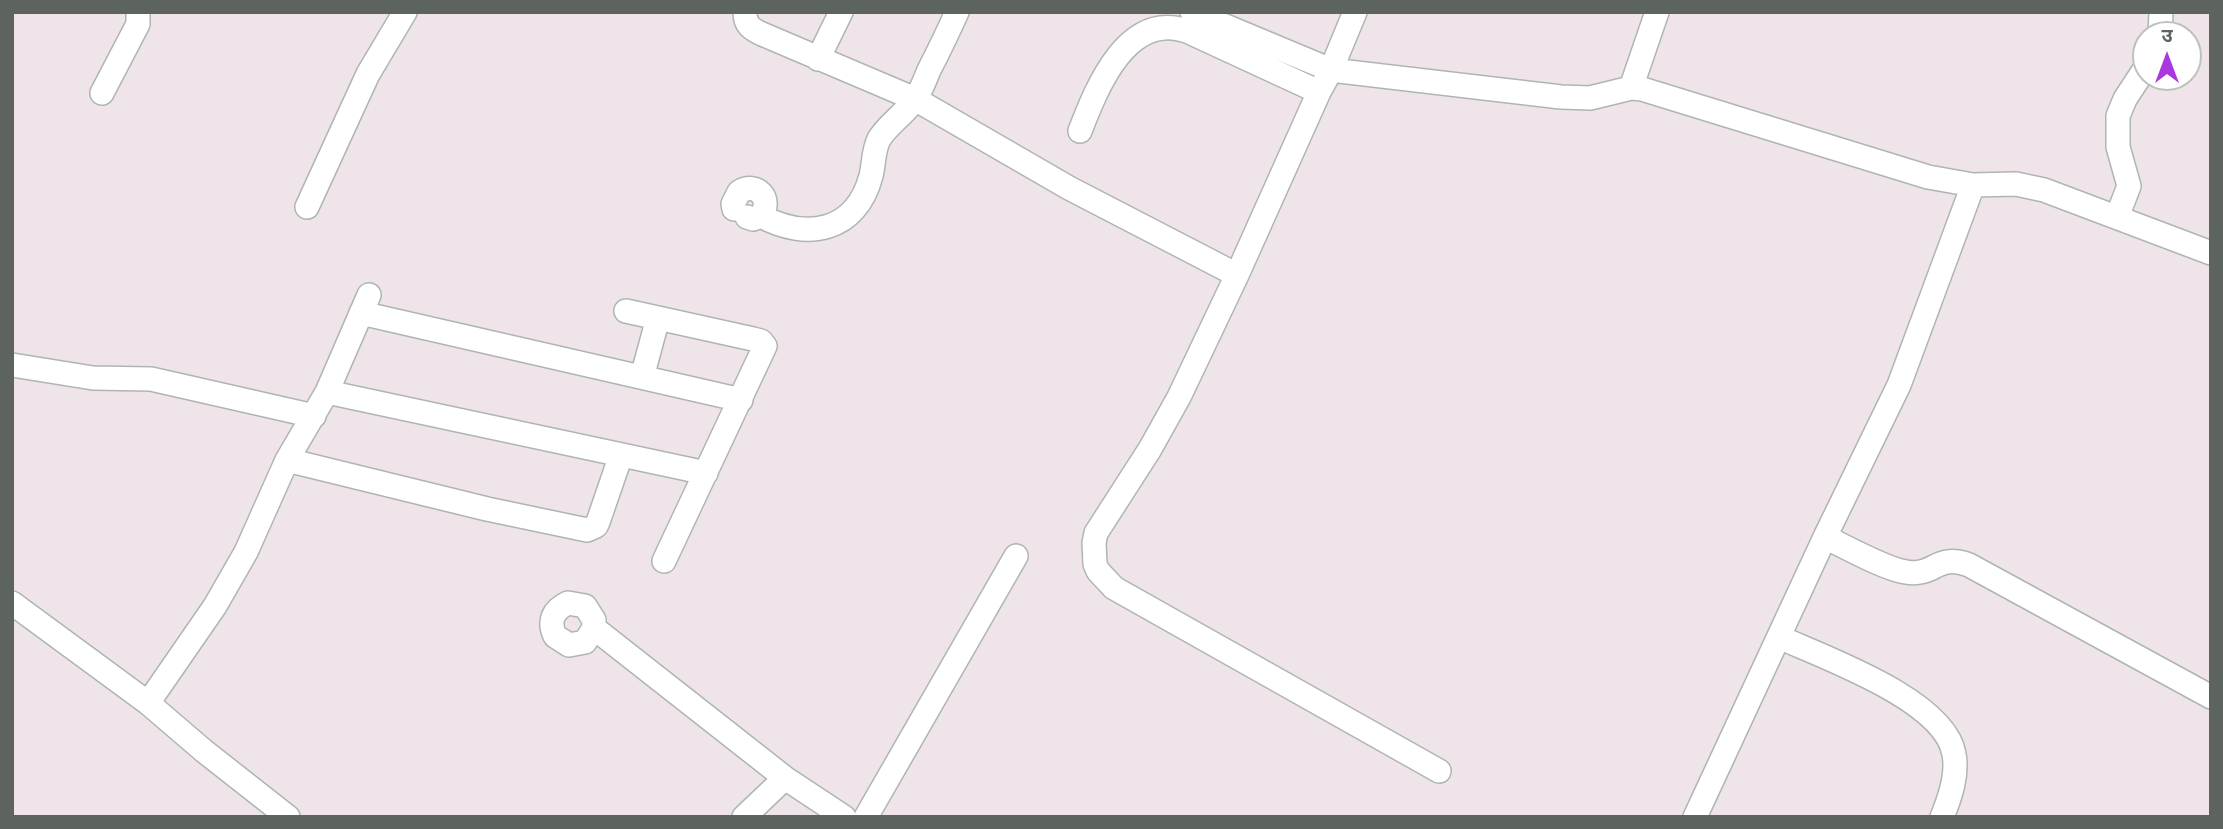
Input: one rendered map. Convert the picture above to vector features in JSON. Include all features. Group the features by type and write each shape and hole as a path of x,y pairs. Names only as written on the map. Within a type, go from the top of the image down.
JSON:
{"street":[{"path":"102,93 138,24 138,12"},
{"path":"307,207 368,74 405,12"},
{"path":"746,12 746,21 750,28 915,99 1069,188 1237,275"},
{"path":"818,59 841,12"},
{"path":"747,214 793,229 827,227 848,215 859,202 871,176 879,139 915,99 957,12"},
{"path":"1192,12 1331,70 1561,97 1590,98 1631,88 1642,89 1899,170 1973,185 2016,184 2035,187 2211,253"},
{"path":"1355,12 1237,275 1165,424 1096,533 1095,564 1108,583 1147,607 1439,771"},
{"path":"1631,88 1657,12"},
{"path":"1080,131 1105,73 1144,33 1160,28 1187,31 1319,92"},
{"path":"2117,217 2129,186 2118,147 2118,116 2132,86"},
{"path":"1695,817 1899,385 1973,185"},
{"path":"148,703 215,606 246,552 287,460 327,392 365,304 642,377 741,400"},
{"path":"626,311 763,343 764,352 664,561"},
{"path":"642,377 658,318"},
{"path":"12,365 93,378 151,379 314,416"},
{"path":"327,392 706,473"},
{"path":"287,460 487,509 587,530 598,522 621,455"},
{"path":"1825,537 1907,573 1924,571 1949,560 1969,565 2211,698"},
{"path":"866,817 1016,556"},
{"path":"12,603 148,703 288,817"},
{"path":"594,628 785,778 844,817"},
{"path":"1779,636 1890,689 1923,710 1940,726 1950,740 1955,767 1954,781 1942,817"},
{"path":"744,817 785,778"}]}
